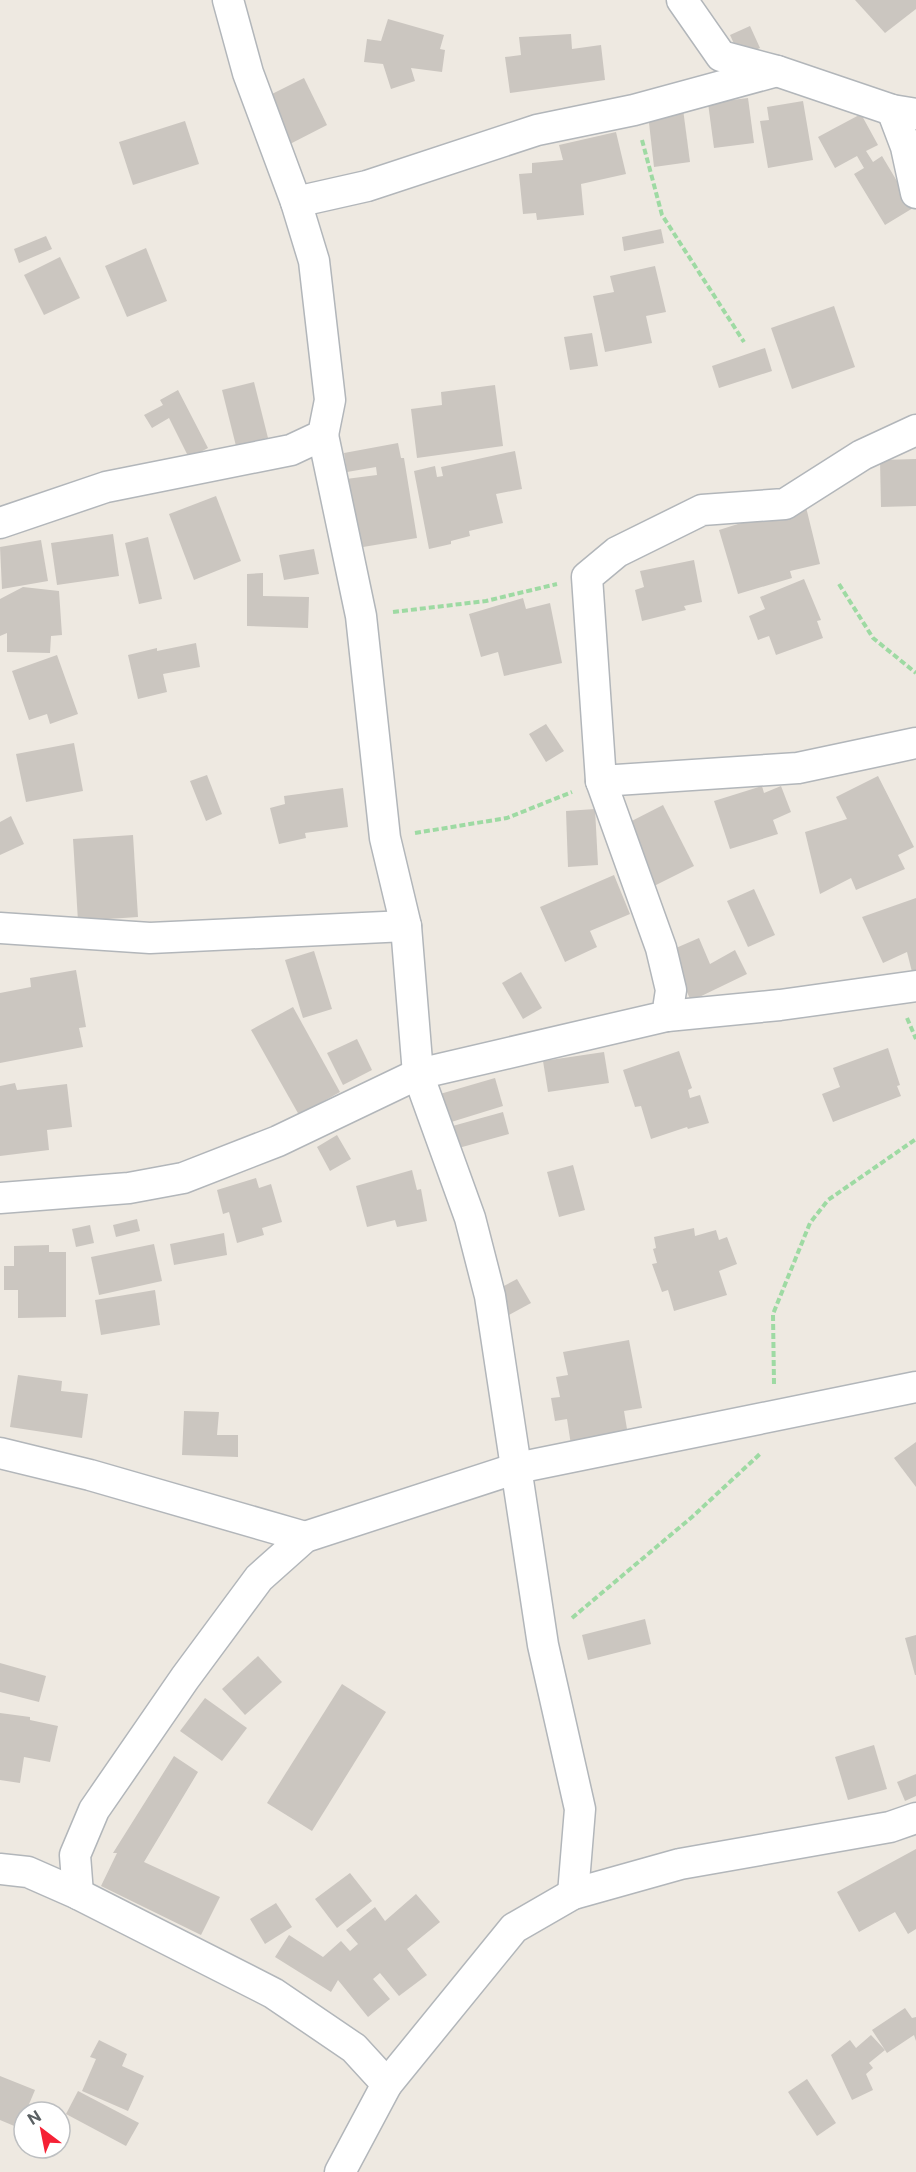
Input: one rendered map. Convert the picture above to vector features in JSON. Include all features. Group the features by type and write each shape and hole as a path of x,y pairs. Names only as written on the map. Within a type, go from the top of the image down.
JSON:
{"street":[{"path":"228,0 248,73 296,202 314,261 330,400 323,435 361,616 385,838 406,926 418,1074 470,1218 490,1296 543,1644 580,1809 573,1894"},
{"path":"682,0 721,56 777,71 904,112 906,147 916,193"},
{"path":"296,202 367,186 537,130 634,110 777,71"},
{"path":"667,1016 671,990 661,948 601,781 587,577 617,552 702,510 785,504 862,455 916,430"},
{"path":"0,523 106,487 291,450 323,435"},
{"path":"601,781 798,768 916,743"},
{"path":"0,928 150,938 406,926"},
{"path":"0,1198 129,1188 183,1178 278,1141 418,1074 667,1016 780,1005 916,986"},
{"path":"78,1894 75,1855 94,1810 184,1678 259,1578 305,1537 517,1468 916,1387"},
{"path":"0,1453 90,1475 305,1537"},
{"path":"340,2172 387,2084 514,1928 573,1894 680,1864 890,1827 916,1818"},
{"path":"0,1869 28,1872 78,1894 273,1993 354,2048 387,2084"}],"path":[{"path":"634,110 662,214 744,342"},
{"path":"361,616 486,601 587,577"},
{"path":"839,584 873,638 916,673"},
{"path":"385,838 507,818 601,781"},
{"path":"774,1414 773,1314 810,1223 828,1200 916,1139"},
{"path":"543,1644 692,1517 767,1447"}],"building":[{"path":"855,0 916,0 916,9 885,33"},
{"path":"388,19 444,35 440,49 445,50 442,72 411,68 415,81 391,89 383,64 364,62 367,39 381,41"},
{"path":"750,26 760,48 740,57 730,35"},
{"path":"571,34 572,49 601,45 605,80 510,93 505,57 521,55 519,37"},
{"path":"304,78 327,125 290,144 266,97"},
{"path":"748,98 754,143 714,148 708,103"},
{"path":"803,101 813,160 768,168 760,121 769,120 767,107"},
{"path":"683,109 690,162 654,167 648,114"},
{"path":"861,114 878,145 866,151 873,162 882,156 913,208 885,225 854,174 864,168 857,156 835,168 818,137"},
{"path":"185,121 199,164 133,185 119,142"},
{"path":"616,132 626,174 581,184 584,215 537,220 536,213 523,214 519,174 532,173 532,163 563,160 559,145"},
{"path":"661,229 664,243 624,251 622,237"},
{"path":"46,236 52,249 19,263 14,249"},
{"path":"146,248 167,301 127,317 105,266"},
{"path":"60,257 80,298 44,315 24,275"},
{"path":"655,266 666,312 646,316 652,343 605,352 593,296 614,292 610,276"},
{"path":"834,306 855,367 792,389 771,328"},
{"path":"592,333 598,366 570,370 564,337"},
{"path":"765,348 772,371 719,388 712,366"},
{"path":"254,382 268,438 236,446 222,390"},
{"path":"495,385 503,446 417,458 411,409 442,405 441,392"},
{"path":"178,390 208,448 189,458 169,418 152,428 144,415 163,405 160,400"},
{"path":"398,443 401,458 404,458 417,538 357,548 346,479 377,475 376,467 347,472 344,453"},
{"path":"515,451 522,489 496,494 503,523 469,531 470,536 451,541 451,544 429,549 414,471 435,466 437,477 443,476 441,467"},
{"path":"916,459 916,506 881,507 880,460"},
{"path":"216,496 241,561 194,580 169,514"},
{"path":"805,503 820,564 790,571 792,578 738,594 719,530"},
{"path":"113,534 119,576 57,585 51,543"},
{"path":"148,537 162,599 139,604 125,543"},
{"path":"41,540 48,581 2,589 0,547"},
{"path":"314,549 319,574 284,580 279,555"},
{"path":"694,560 702,602 684,606 686,610 642,621 635,590 644,587 640,571"},
{"path":"263,573 263,596 309,597 308,628 247,626 247,574"},
{"path":"804,579 821,620 817,621 823,638 776,655 769,636 758,640 749,616 765,609 760,597"},
{"path":"23,587 59,591 62,635 51,636 50,653 7,652 7,633 0,636 0,599"},
{"path":"523,598 526,609 550,603 562,663 504,676 498,652 481,657 469,614"},
{"path":"196,643 200,667 163,674 167,692 138,699 128,655 157,648 157,651"},
{"path":"57,655 78,714 50,724 47,714 29,720 12,671"},
{"path":"546,724 564,751 546,762 529,734"},
{"path":"74,743 83,791 26,802 16,754"},
{"path":"207,775 222,814 206,821 190,781"},
{"path":"878,776 914,847 898,855 905,869 856,890 851,878 820,894 805,832 847,819 836,797"},
{"path":"762,786 764,793 781,786 791,812 773,820 778,834 730,849 714,801"},
{"path":"343,788 348,827 305,833 306,838 279,844 270,808 285,804 284,796"},
{"path":"663,805 694,866 650,888 620,827"},
{"path":"595,809 598,865 568,867 566,811"},
{"path":"11,816 24,844 0,855 0,822"},
{"path":"133,835 138,917 78,921 73,839"},
{"path":"614,875 630,914 590,931 597,947 565,962 540,907"},
{"path":"754,889 775,935 748,947 727,901"},
{"path":"916,898 916,976 913,976 907,952 883,963 862,917"},
{"path":"699,938 710,964 735,950 747,974 691,1001 669,951"},
{"path":"314,951 332,1009 303,1018 285,960"},
{"path":"76,970 86,1027 79,1028 83,1047 0,1063 0,993 31,987 30,978"},
{"path":"521,972 542,1008 523,1019 502,983"},
{"path":"293,1007 340,1092 299,1115 251,1030"},
{"path":"357,1039 372,1070 343,1085 327,1053"},
{"path":"888,1048 900,1085 897,1086 901,1096 833,1122 822,1094 840,1087 833,1068"},
{"path":"679,1051 692,1088 688,1090 690,1098 700,1095 709,1123 688,1129 687,1127 651,1139 641,1106 635,1107 623,1070"},
{"path":"604,1052 609,1083 548,1092 543,1061"},
{"path":"495,1078 503,1106 448,1123 440,1094"},
{"path":"15,1083 17,1090 67,1084 72,1127 47,1130 49,1150 0,1156 0,1086"},
{"path":"503,1112 509,1134 455,1149 449,1127"},
{"path":"337,1135 351,1159 330,1171 317,1147"},
{"path":"573,1165 585,1210 559,1217 547,1172"},
{"path":"412,1170 417,1190 421,1189 427,1221 397,1227 395,1220 367,1227 356,1186"},
{"path":"256,1178 259,1188 271,1184 282,1222 262,1228 264,1235 237,1243 229,1212 223,1214 217,1190"},
{"path":"137,1219 140,1231 116,1237 113,1225"},
{"path":"90,1225 94,1243 76,1247 72,1229"},
{"path":"694,1228 695,1236 716,1230 719,1240 727,1237 737,1264 719,1271 727,1295 674,1311 668,1290 662,1292 652,1264 657,1263 653,1249 656,1248 654,1237"},
{"path":"224,1233 227,1255 174,1265 170,1244"},
{"path":"154,1244 162,1281 99,1295 91,1257"},
{"path":"49,1245 49,1252 66,1252 66,1317 18,1318 18,1290 4,1290 4,1266 14,1266 14,1246"},
{"path":"517,1279 531,1303 505,1317 491,1293"},
{"path":"155,1290 160,1325 101,1335 95,1300"},
{"path":"629,1340 642,1408 624,1411 628,1435 571,1445 567,1419 555,1421 551,1398 560,1397 556,1377 568,1375 563,1352"},
{"path":"18,1375 62,1381 61,1391 88,1394 82,1438 10,1427"},
{"path":"184,1411 219,1412 217,1435 238,1435 238,1457 182,1455"},
{"path":"916,1442 916,1487 894,1458"},
{"path":"645,1619 651,1644 588,1660 582,1635"},
{"path":"916,1635 916,1675 915,1675 905,1638"},
{"path":"258,1656 282,1682 245,1715 222,1689"},
{"path":"0,1663 46,1676 39,1702 0,1692"},
{"path":"342,1684 386,1712 312,1831 267,1803"},
{"path":"205,1698 247,1728 222,1761 180,1731"},
{"path":"0,1713 30,1717 30,1720 58,1726 50,1762 24,1757 20,1783 0,1780"},
{"path":"874,1745 887,1789 848,1800 835,1757"},
{"path":"174,1756 198,1772 144,1862 220,1897 201,1935 101,1886 117,1853 113,1853"},
{"path":"916,1774 916,1796 905,1801 897,1782"},
{"path":"916,1849 916,1929 908,1934 895,1912 859,1932 837,1892"},
{"path":"350,1873 372,1901 337,1928 315,1899"},
{"path":"416,1894 440,1922 407,1949 427,1975 399,1996 380,1973 373,1979 390,1999 368,2017 338,1980 331,1992 275,1957 289,1935 323,1957 341,1941 350,1951 358,1944 346,1930 375,1907 385,1921"},
{"path":"276,1903 292,1927 265,1944 250,1919"},
{"path":"905,2008 912,2018 916,2017 916,2041 914,2035 887,2053 872,2030"},
{"path":"871,2035 885,2050 869,2063 873,2068 866,2074 873,2090 852,2100 831,2055 850,2040 856,2048"},
{"path":"99,2040 127,2054 122,2066 144,2076 128,2111 82,2091 96,2059 90,2057"},
{"path":"0,2076 35,2090 31,2100 12,2100 12,2125 0,2120"},
{"path":"807,2079 836,2123 817,2136 788,2092"},
{"path":"78,2091 139,2123 126,2146 72,2117 72,2102"}]}
